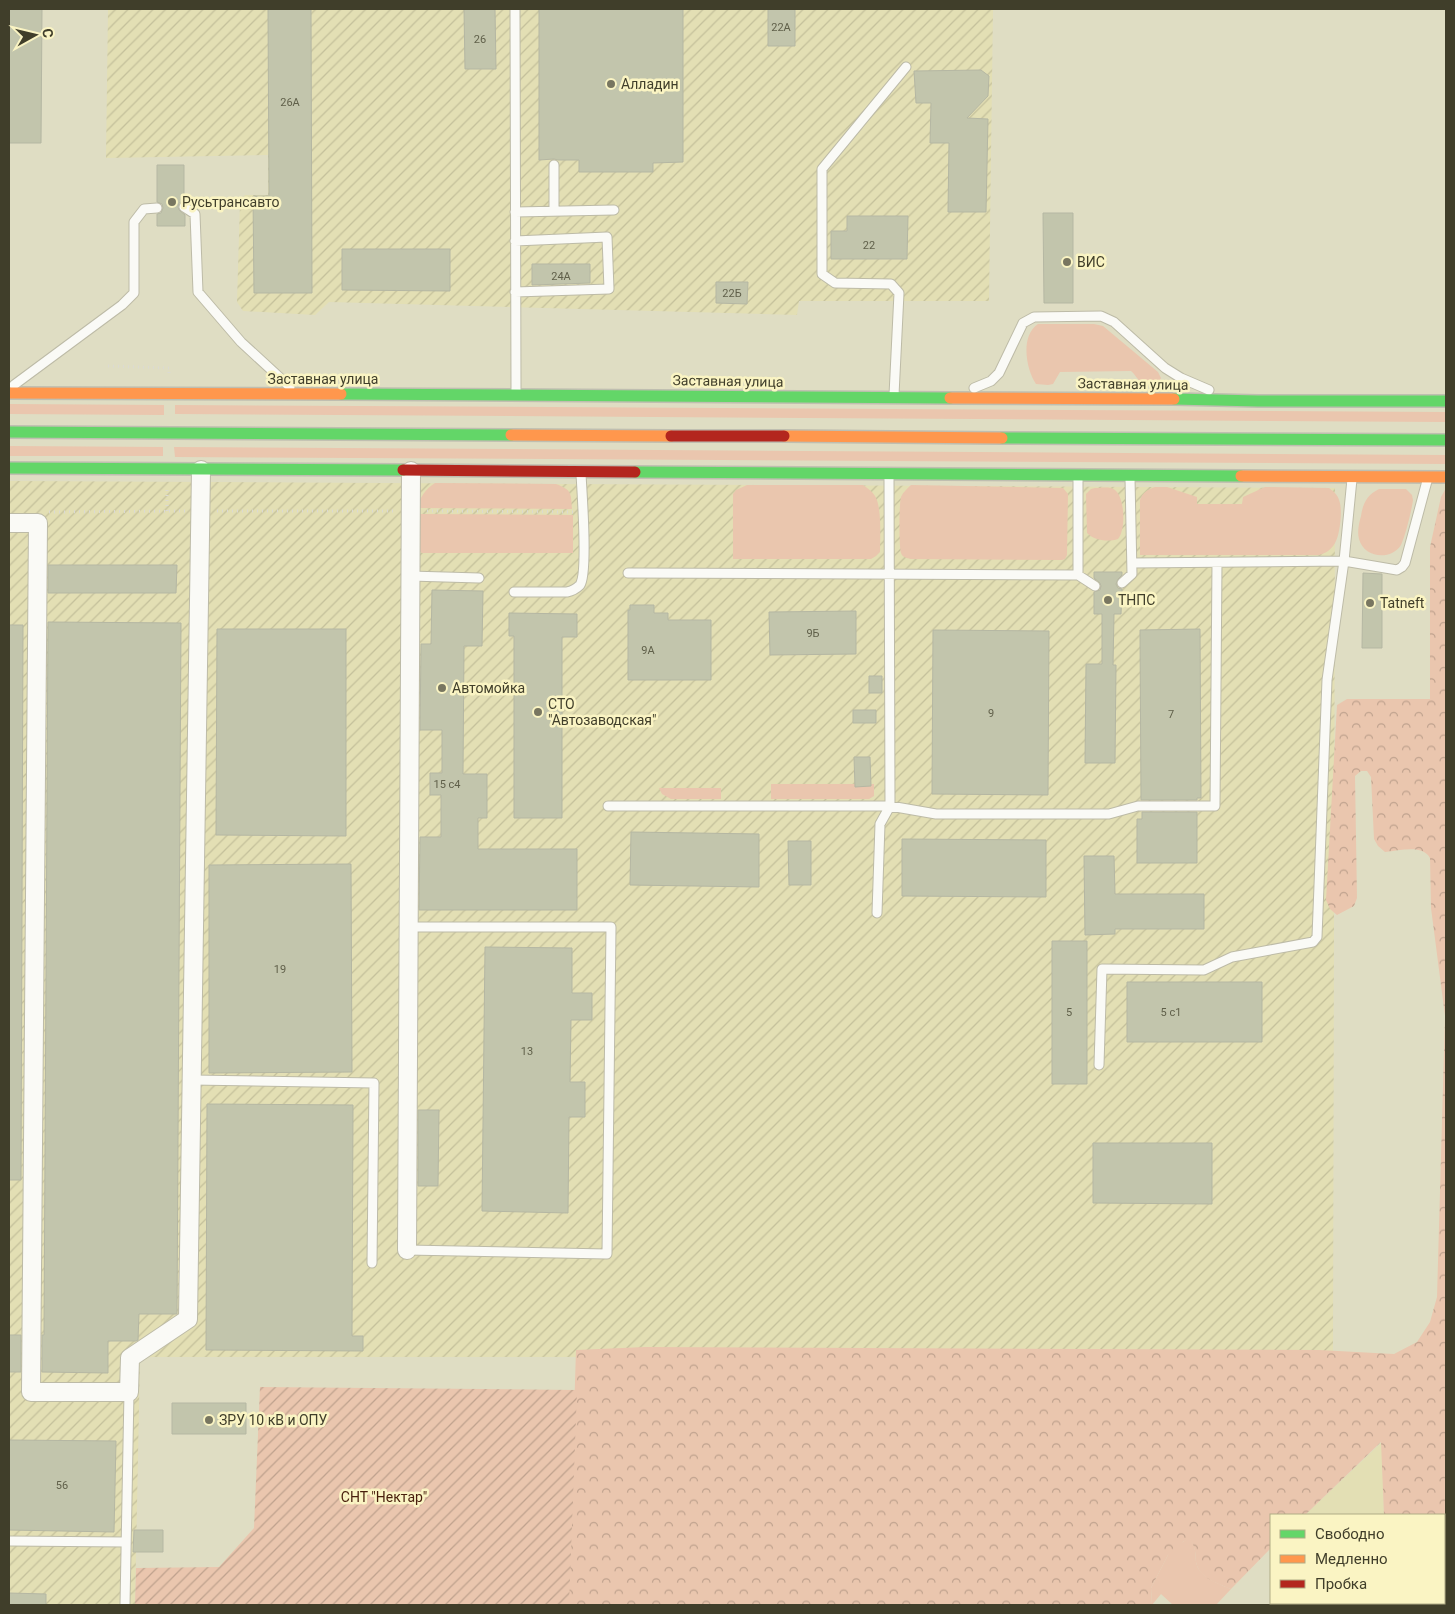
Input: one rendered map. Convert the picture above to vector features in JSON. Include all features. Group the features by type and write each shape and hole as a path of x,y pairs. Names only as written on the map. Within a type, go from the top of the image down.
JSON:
{"main road":[{"name":"Заставная улица","path":"9,391 1446,401"},
{"path":"9,432 1446,440"},
{"path":"9,468 1446,477"}],"street":[{"path":"9,523 38,523 31,1392 129,1392 130,1358 188,1319 201,470"},
{"path":"407,1250 411,471"}],"lane":[{"path":"515,9 516,394"},
{"path":"894,398 898,294 891,284 835,283 822,274 822,169 906,67"},
{"path":"554,165 554,211"},
{"path":"184,207 195,214 198,292 242,342 298,394"},
{"path":"9,391 122,305 134,293 134,222 144,209 157,208"},
{"path":"515,212 614,210"},
{"path":"515,241 607,237 608,289 515,292"},
{"path":"934,398 978,387 991,381 999,373 1023,324 1034,317 1101,316 1114,322 1165,368 1181,378 1210,391 1258,401"},
{"path":"514,592 566,592 574,590 581,584 584,565 581,472"},
{"path":"877,913 880,824 890,806 889,473"},
{"path":"1078,475 1078,574"},
{"path":"1122,583 1132,574 1130,475"},
{"path":"1099,1065 1102,969 1204,970 1232,957 1313,942 1317,936 1327,680 1344,561 1352,476"},
{"path":"1132,564 1344,561 1396,570 1405,563 1429,477"},
{"path":"608,806 890,806 936,814 1109,814 1138,806 1215,806 1217,563"},
{"path":"628,573 1078,574 1094,586"},
{"path":"410,576 480,578"},
{"path":"407,1250 607,1254 611,928 408,927"},
{"path":"192,1080 374,1083 372,1263"},
{"path":"125,1605 129,1392"},
{"path":"9,1541 126,1542"}],"path":[{"path":"108,366 169,368 169,379"},
{"path":"167,511 168,482"},
{"path":"38,523 49,512 582,512"}],"shaded area":[{"path":"108,9 993,9 989,301 799,301 797,315 329,302 315,315 243,311 237,302 240,202 245,195 268,195 268,155 106,158"},
{"path":"9,481 1335,488 1333,1357 140,1357 135,1605 9,1605"},
{"path":"1382,1442 1384,1514 1306,1514"}],"green space":[{"path":"1038,324 1094,324 1103,326 1158,372 1161,378 1157,385 1155,385 1141,382 1131,371 1060,372 1053,384 1036,384 1032,378 1026,353 1029,336 1032,329"},
{"path":"9,404 164,405 164,415 9,414"},
{"path":"175,405 1446,412 1446,422 175,414"},
{"path":"9,446 163,447 163,456 9,456"},
{"path":"174,447 1446,455 1446,464 175,457"},
{"path":"435,483 556,484 565,488 570,493 572,509 417,508 423,494"},
{"path":"747,485 863,485 875,496 879,507 880,552 871,559 733,559 733,494 736,490"},
{"path":"911,485 1063,488 1068,494 1067,555 1062,560 911,559 905,557 900,549 900,501"},
{"path":"1155,487 1167,487 1197,497 1197,504 1242,504 1243,497 1265,487 1329,488 1336,495 1340,504 1341,515 1338,534 1332,548 1319,555 1140,555 1140,500 1142,495"},
{"path":"1095,488 1111,488 1115,490 1121,500 1123,522 1121,535 1118,539 1102,540 1094,538 1087,533 1086,494"},
{"path":"1446,488 1446,1605 1386,1604 1445,1604 1445,1514 1384,1514 1381,1442 1306,1514 1270,1514 1270,1549 1231,1589 1213,1581 1200,1572 1192,1543 1189,1538 1183,1542 1180,1553 1168,1555 1151,1588 1152,1605 568,1605 576,1350 645,1347 1319,1350 1394,1354 1417,1342 1430,1322 1437,1297 1445,1016 1431,908 1430,858 1422,851 1385,852 1378,846 1374,839 1371,777 1367,771 1361,771 1355,776 1357,898 1354,906 1337,915 1330,909 1326,900 1337,705 1347,699 1430,699 1430,547 1441,497"},
{"path":"1379,489 1406,489 1412,495 1413,500 1401,545 1397,550 1385,555 1378,555 1366,550 1358,536 1364,503 1371,494"},
{"path":"420,514 573,515 573,553 422,553 419,551 418,516"},
{"path":"771,784 874,784 874,796 869,799 771,799"},
{"path":"659,788 721,788 721,799 671,799 662,794"},
{"name":"СНТ \"Нектар\"","path":"260,1387 577,1390 569,1605 135,1605 136,1568 219,1567 254,1528"},
{"path":"1189,1537 1194,1546 1200,1572 1213,1581 1231,1589 1216,1605 1173,1605 1161,1594 1152,1605 1151,1588 1168,1555"}],"building":[{"path":"9,9 42,9 41,143 9,143"},
{"path":"268,9 311,9 312,293 254,293 253,196 269,196"},
{"path":"464,9 495,9 496,69 465,69"},
{"name":"Алладин","path":"539,9 683,9 683,162 653,163 653,172 579,172 579,160 539,160"},
{"path":"768,9 795,9 795,46 768,46"},
{"path":"981,70 989,76 988,96 967,118 988,119 986,212 948,212 949,143 930,143 931,103 916,103 914,71"},
{"path":"157,165 184,165 184,201 179,203 178,207 185,215 185,226 157,226 157,214 161,213 163,208 162,204 157,202"},
{"path":"1043,213 1073,213 1073,303 1044,303"},
{"path":"847,216 908,216 907,259 831,259 831,231 847,231"},
{"path":"342,249 450,249 450,291 342,290"},
{"path":"532,264 590,264 590,283 532,285"},
{"path":"716,282 748,282 747,304 716,303"},
{"path":"48,565 177,565 176,593 48,593"},
{"path":"1094,572 1122,572 1116,584 1118,588 1122,589 1121,614 1114,614 1113,665 1116,665 1115,763 1085,763 1086,664 1102,664 1102,614 1094,614 1094,592 1100,590 1101,586 1094,578"},
{"path":"1363,573 1382,574 1382,648 1362,648"},
{"path":"432,590 483,591 482,646 464,646 463,774 487,774 487,818 478,818 478,849 577,849 577,910 419,910 420,837 441,837 441,795 430,795 430,773 442,773 442,730 420,730 421,644 431,644"},
{"path":"630,605 654,605 654,613 668,613 668,620 711,620 711,680 628,680 628,610 630,610"},
{"path":"856,611 856,654 770,655 769,612"},
{"name":"СТО \"Автозаводская\"","path":"509,613 577,614 577,637 562,637 562,818 514,818 514,636 509,636"},
{"path":"48,622 181,623 177,1314 139,1314 138,1340 108,1341 108,1373 42,1372 42,1335 44,1335"},
{"path":"9,625 23,625 21,1180 9,1180"},
{"path":"217,629 346,629 346,836 216,835"},
{"path":"1200,629 1201,798 1197,798 1197,800 1141,800 1140,630"},
{"path":"933,630 1049,631 1048,795 932,794"},
{"path":"869,676 882,676 882,693 869,693"},
{"path":"853,710 876,710 876,723 853,723"},
{"path":"854,757 870,757 871,786 855,787"},
{"path":"1142,812 1197,812 1197,863 1137,863 1137,819 1142,819"},
{"path":"631,832 759,834 759,887 630,885"},
{"path":"902,839 1046,840 1046,897 902,896"},
{"path":"788,841 811,841 811,885 789,885"},
{"path":"1084,856 1114,856 1115,894 1204,894 1204,929 1115,929 1115,934 1085,935"},
{"path":"351,864 352,1072 209,1073 209,865"},
{"path":"1052,941 1087,941 1087,1084 1052,1084"},
{"path":"485,947 572,948 572,993 592,993 592,1020 571,1020 570,1082 585,1082 585,1117 569,1117 568,1213 482,1211"},
{"path":"1127,982 1262,982 1262,1042 1127,1042"},
{"path":"207,1104 353,1105 352,1336 363,1336 363,1351 206,1350"},
{"path":"418,1110 439,1110 438,1186 418,1186"},
{"path":"1093,1143 1212,1143 1212,1204 1093,1203"},
{"path":"9,1335 21,1335 21,1372 9,1372"},
{"name":"ЗРУ 10 кВ и ОПУ","path":"172,1403 246,1403 246,1434 172,1434"},
{"path":"9,1440 116,1441 114,1532 9,1530"},
{"path":"134,1530 163,1530 163,1552 133,1552"},
{"path":"9,1593 46,1594 46,1605 9,1605"}],"traffic: fast":[{"path":"341,394 950,398"},
{"path":"1174,399 1446,401"},
{"path":"9,432 511,435"},
{"path":"1002,438 1446,440"},
{"path":"9,468 403,470"},
{"path":"635,472 1241,476"}],"traffic: slow":[{"path":"9,393 341,394"},
{"path":"950,398 1174,399"},
{"path":"511,435 671,436"},
{"path":"784,436 1002,438"},
{"path":"1241,476 1446,477"}],"traffic: jam":[{"path":"671,436 784,436"},
{"path":"403,470 635,472"}],"place":[{"name":"Алладин","path":"611,84"},
{"name":"Русьтрансавто","path":"172,202"},
{"name":"ВИС","path":"1067,262"},
{"name":"ТНПС","path":"1108,600"},
{"name":"Tatneft","path":"1370,603"},
{"name":"Автомойка","path":"442,688"},
{"name":"СТО \"Автозаводская\"","path":"538,712"},
{"name":"ЗРУ 10 кВ и ОПУ","path":"209,1420"}]}
